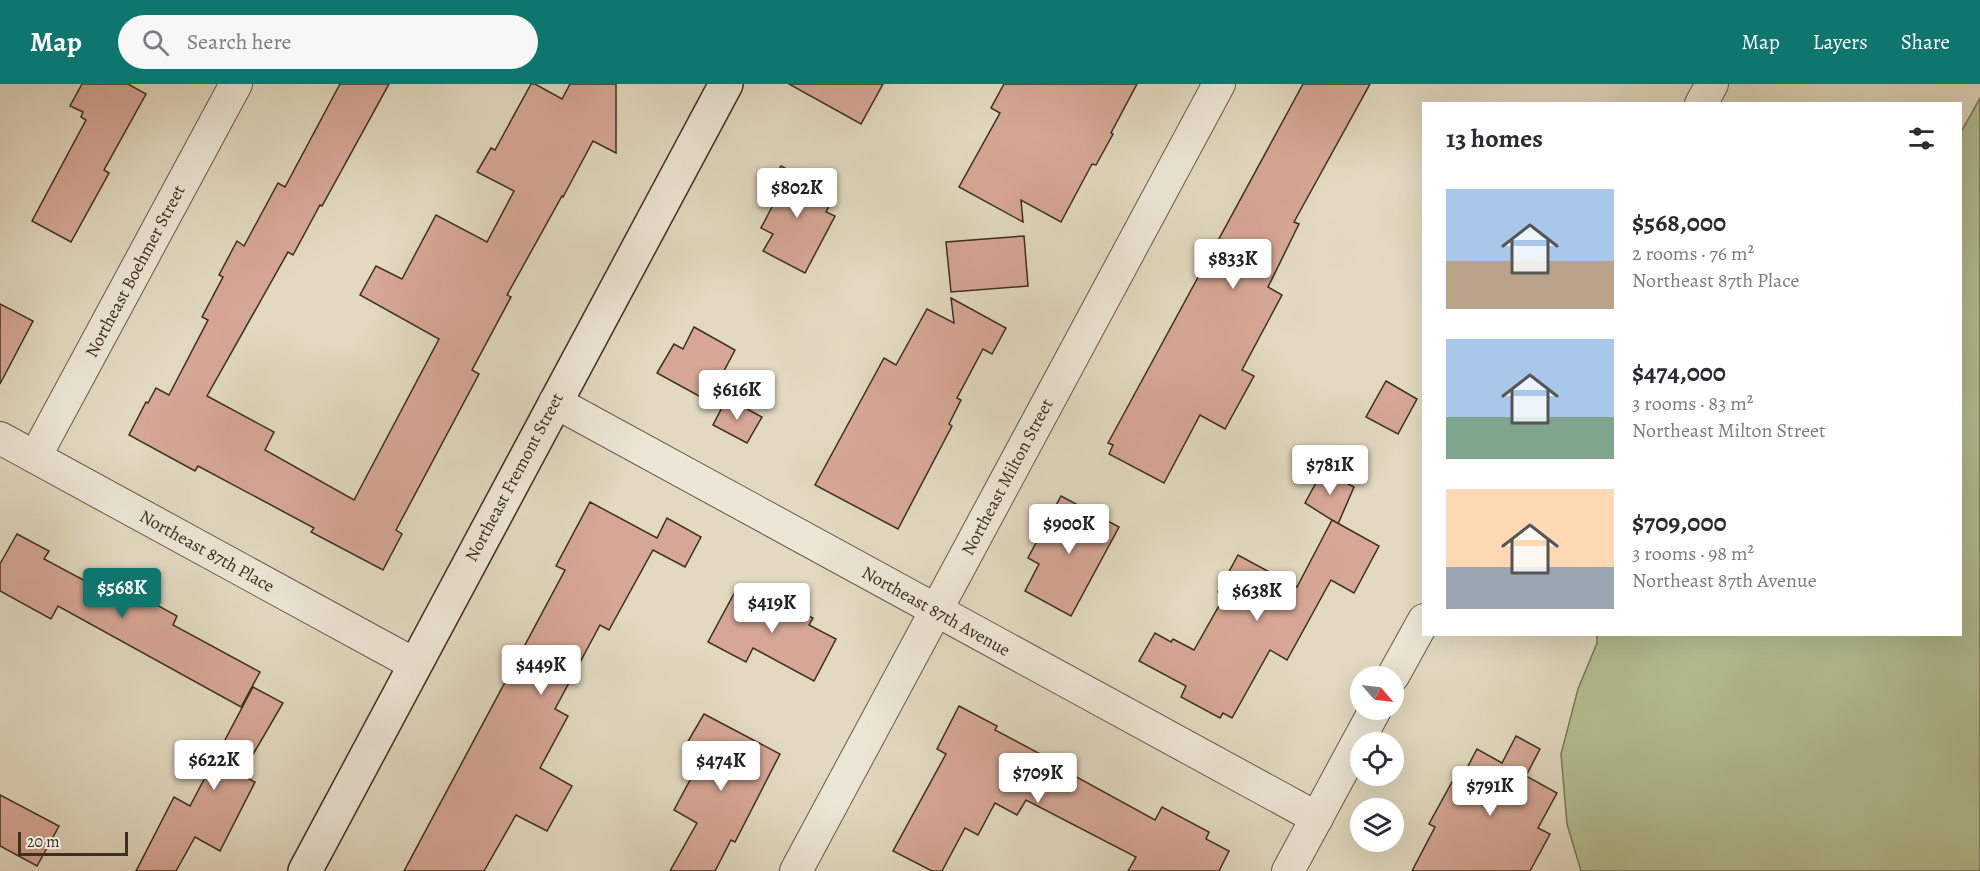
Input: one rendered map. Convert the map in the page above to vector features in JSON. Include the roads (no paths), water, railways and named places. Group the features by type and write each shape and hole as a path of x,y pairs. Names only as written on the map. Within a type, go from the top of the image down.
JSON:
{"street":[{"name":"Northeast Boehmer Street","path":"35,457 236,84"},
{"name":"Northeast Fremont Street","path":"305,871 726,84"},
{"name":"Northeast Milton Street","path":"796,871 1219,84"},
{"path":"1702,102 1712,84"},
{"name":"Northeast 87th Avenue","path":"555,402 1317,818"},
{"name":"Northeast 87th Place","path":"0,438 414,664"},
{"path":"1399,666 1422,624"},
{"path":"1288,871 1371,720"}]}
